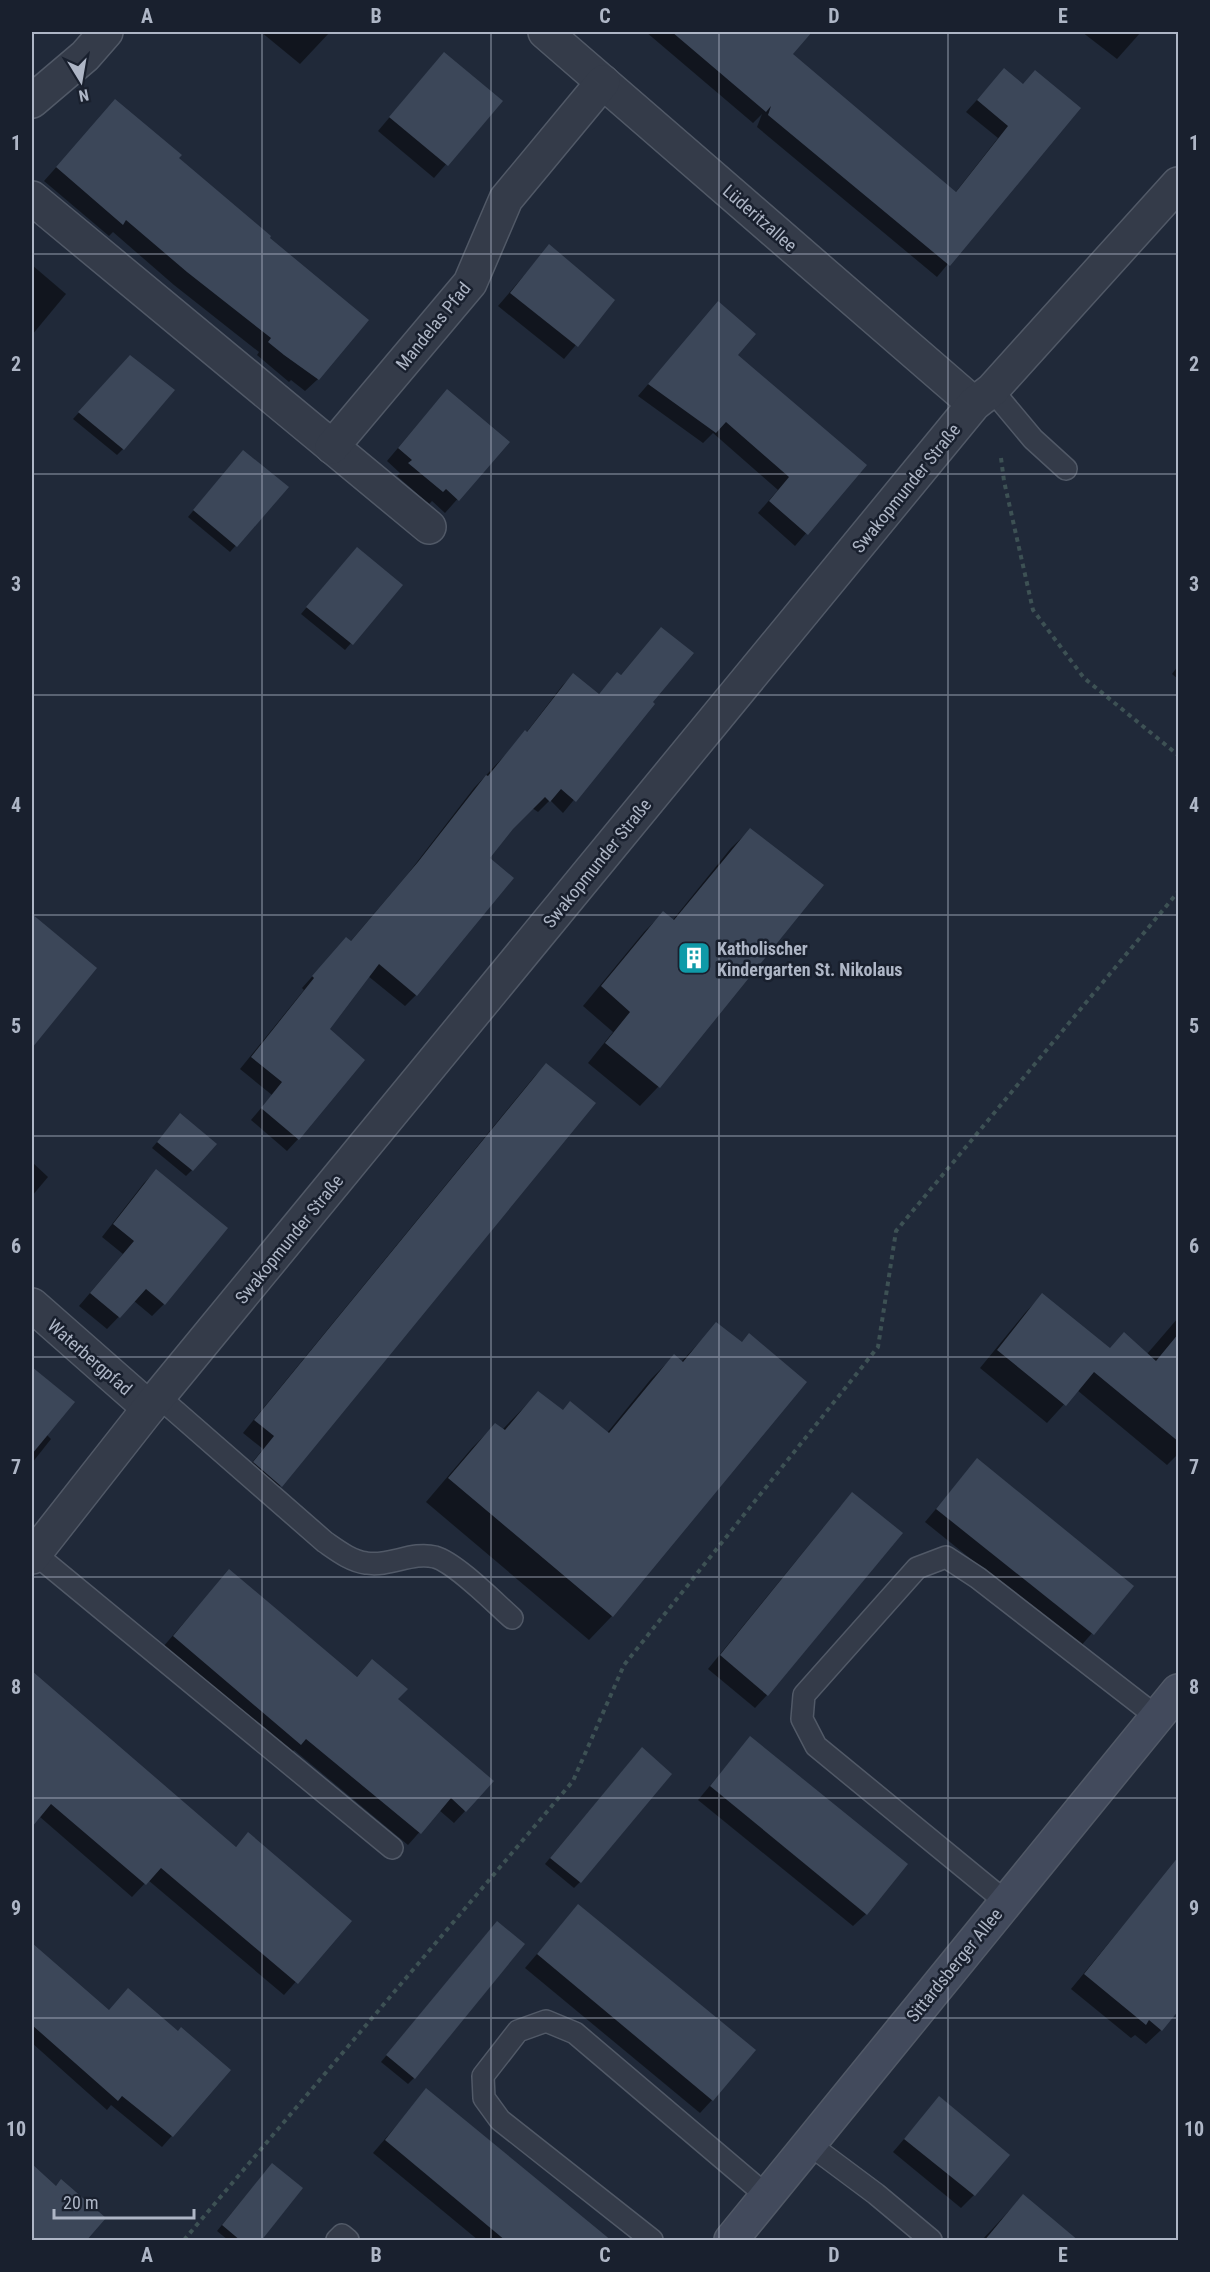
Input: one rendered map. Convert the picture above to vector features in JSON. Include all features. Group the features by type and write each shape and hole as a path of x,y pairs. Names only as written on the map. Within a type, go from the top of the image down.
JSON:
{"main road":[{"name":"Sittardsberger Allee","path":"730,2241 1179,1690"}],"street":[{"path":"32,101 85,56 106,32"},
{"name":"Lüderitzallee","path":"545,32 983,397"},
{"name":"Mandelas Pfad","path":"332,447 470,283 506,199 603,82"},
{"name":"Swakopmunder Straße","path":"33,1555 154,1403 983,397 1179,184"},
{"path":"32,198 429,527"},
{"name":"Waterbergpfad","path":"32,1305 154,1403"}],"lane":[{"path":"983,397 1066,469"},
{"path":"154,1403 317,1535 349,1558 365,1563 380,1564 417,1556 436,1557 451,1566 512,1618"},
{"path":"33,1555 392,1848"},
{"path":"1006,1902 816,1746 802,1719 804,1695 917,1568 946,1557 978,1578 1157,1717"},
{"path":"652,2241 500,2120 484,2098 483,2076 518,2031 546,2021 575,2033 767,2196"},
{"path":"809,2144 876,2194 931,2241"},
{"path":"337,2241 342,2235 348,2241"}],"path":[{"path":"983,397 1033,610 1084,678 1179,755"},
{"path":"184,2241 573,1781 624,1665 878,1347 896,1231 1179,891"}],"building":[{"path":"672,32 812,32 793,54 956,192 1008,126 977,100 1004,68 1023,84 1035,70 1081,108 950,266 768,115 771,106 766,112"},
{"path":"444,52 503,101 448,166 389,117"},
{"path":"115,99 182,155 179,158 271,236 270,238 369,320 319,380 268,342 271,338 187,272 126,220 123,225 56,167"},
{"path":"549,244 615,300 578,347 510,293"},
{"path":"718,301 756,334 738,355 867,465 808,535 769,501 789,477 726,422 716,433 648,384"},
{"path":"130,355 175,390 124,450 78,412"},
{"path":"447,389 510,442 459,501 446,489 443,492 408,463 412,460 398,448"},
{"path":"243,450 289,487 237,547 193,510"},
{"path":"357,547 403,585 353,645 306,607"},
{"path":"661,627 694,653 576,802 561,789 550,802 545,797 513,829 490,858 514,878 417,996 379,964 330,1029 365,1060 299,1140 261,1108 282,1082 251,1057 314,978 312,976 346,937 351,941 418,862 486,775 488,776 525,730 527,732 573,673 599,694 617,672 621,675"},
{"name":"Katholischer Kindergarten St. Nikolaus","path":"750,828 824,885 660,1088 605,1043 630,1012 601,986 663,911 674,920"},
{"path":"32,914 97,968 32,1048"},
{"path":"546,1063 596,1103 282,1487 253,1462 274,1436 254,1420"},
{"path":"180,1113 217,1144 193,1171 157,1142"},
{"path":"156,1169 228,1228 165,1305 146,1289 120,1318 90,1293 134,1241 113,1224"},
{"path":"1042,1293 1110,1348 1124,1332 1156,1361 1179,1333 1179,1442 1094,1372 1066,1406 997,1350"},
{"path":"716,1322 742,1342 749,1333 807,1382 613,1617 448,1478 495,1423 505,1430 538,1391 563,1410 570,1401 609,1433 674,1354 683,1362"},
{"path":"32,1367 75,1402 32,1454"},
{"path":"977,1458 1134,1586 1094,1635 936,1509"},
{"path":"852,1492 903,1533 768,1696 720,1655"},
{"path":"229,1569 357,1677 372,1659 408,1689 398,1699 494,1781 466,1812 451,1798 421,1834 306,1739 301,1745 173,1636"},
{"path":"32,1671 236,1847 248,1832 352,1921 298,1984 161,1868 146,1885 51,1804 32,1827"},
{"path":"750,1736 908,1864 867,1915 710,1786"},
{"path":"642,1747 672,1774 581,1883 550,1858"},
{"path":"1179,1856 1179,2010 1162,2031 1149,2020 1146,2025 1084,1974"},
{"path":"578,1904 756,2050 713,2101 537,1954"},
{"path":"497,1921 525,1944 415,2079 386,2055"},
{"path":"32,1943 109,2010 128,1988 178,2031 181,2027 231,2070 173,2137 122,2096 118,2101 32,2025"},
{"path":"426,2088 612,2241 506,2241 385,2140"},
{"path":"939,2096 1010,2155 975,2196 904,2139"},
{"path":"272,2163 303,2188 261,2241 241,2241 222,2225"},
{"path":"32,2164 56,2186 61,2179 106,2218 86,2241 32,2241"},
{"path":"1023,2194 1079,2241 984,2241"}],"place":[{"name":"Katholischer Kindergarten St. Nikolaus","path":"694,958"}]}
